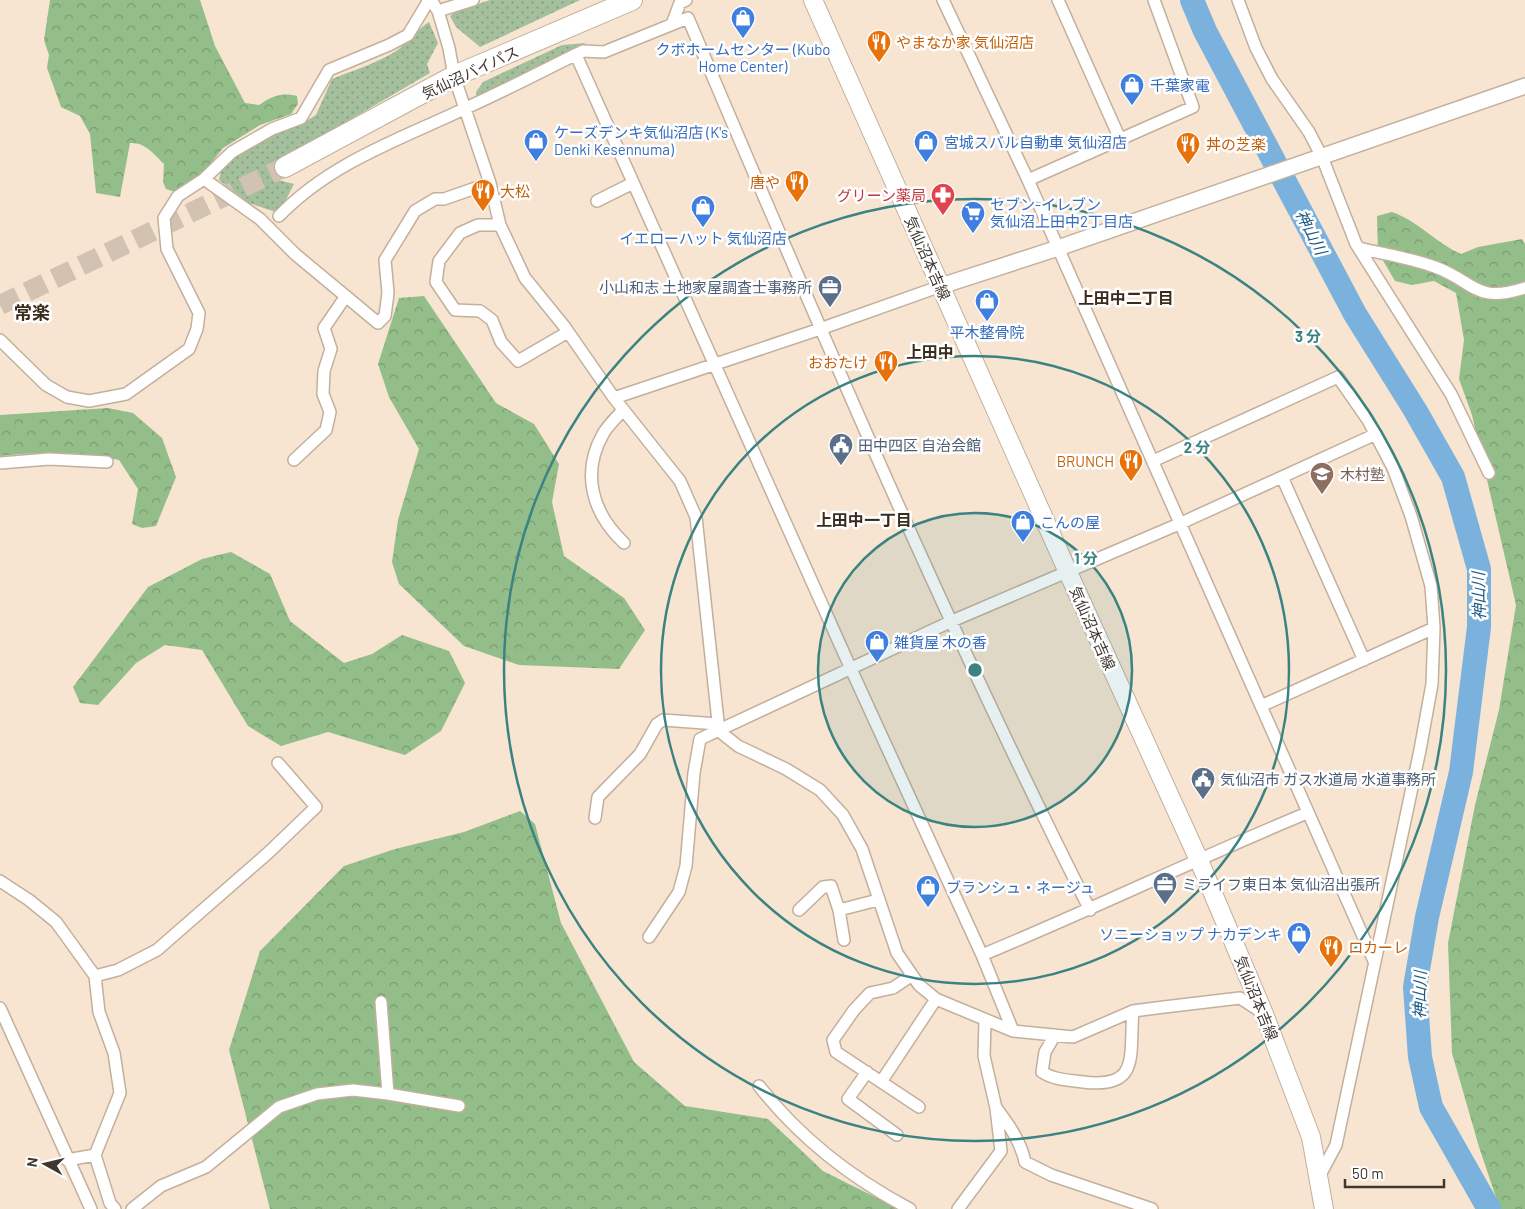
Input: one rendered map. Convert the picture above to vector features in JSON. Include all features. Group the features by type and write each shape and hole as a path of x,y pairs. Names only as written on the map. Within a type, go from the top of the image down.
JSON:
{"highway":[{"name":"気仙沼バイパス","path":"285,167 454,76 632,0"}],"main road":[{"name":"気仙沼本吉線","path":"813,0 1067,570 1198,858 1264,1014 1311,1137 1324,1209"}],"street":[{"path":"0,340 46,385 67,397 89,401 126,394 189,349 197,329 199,313 167,249 164,218 178,196 204,179 232,152 272,129 301,118 329,70 389,45 408,34 430,0 438,12 449,48 454,76 490,183 500,225 525,278 568,332 623,410 680,481 696,517 718,728"},
{"path":"438,12 472,0"},
{"path":"672,24 680,3 686,0"},
{"path":"944,0 1028,180 1153,461 1178,524 1374,961"},
{"path":"1058,0 1120,139"},
{"path":"1028,180 1193,106 1154,0"},
{"path":"1238,0 1256,48 1272,79 1309,132 1359,248 1451,394 1490,473"},
{"path":"279,216 318,181 407,133 465,109 583,51 604,52 688,18 820,329 952,621 1052,835 1090,910"},
{"path":"576,54 851,669 982,955 1013,1031"},
{"path":"614,398 1058,248 1525,86"},
{"path":"204,179 260,219 295,254 378,323 385,316 388,294 385,260 416,211 435,199 444,199 490,183"},
{"path":"596,201 633,183"},
{"path":"500,225 478,225 460,233 439,261 436,282 455,310 480,312 492,320 500,342 518,361 568,332"},
{"path":"1359,248 1436,267 1489,294 1506,294 1525,288"},
{"path":"294,460 326,430 330,412 323,394 323,386 324,371 330,350 324,328 346,296"},
{"path":"1153,461 1338,377 1376,434 1393,468 1411,516 1431,586 1434,628 1432,684 1336,1145 1319,1177"},
{"path":"623,410 604,433 595,452 590,478 597,506 612,532 624,543"},
{"path":"649,937 679,892 686,866 694,773 700,739 718,728 851,669 952,621 1067,570 1178,524 1376,434"},
{"path":"0,463 49,458 106,462"},
{"path":"1282,477 1364,660"},
{"path":"1261,706 1434,628"},
{"path":"594,818 598,797 640,754 657,724 663,720 718,728 738,746 786,769 820,790 843,815 862,849 897,953 911,976 936,999 985,1021 1013,1031 1073,1037 1133,1011 1240,998 1264,1014"},
{"path":"95,976 118,970 157,950 316,807 278,763"},
{"path":"982,955 1090,910 1198,858 1307,813"},
{"path":"0,882 29,900 56,922 95,976 99,1012 114,1053 120,1092 95,1155 110,1202 115,1209"},
{"path":"800,910 823,886 832,886 839,910 844,940"},
{"path":"839,910 878,900"},
{"path":"911,976 893,988 870,993 854,1010 833,1040 836,1052 919,1107"},
{"path":"881,1082 936,999"},
{"path":"380,1002 388,1094"},
{"path":"0,1008 67,1160 91,1209"},
{"path":"1055,1035 1045,1052 1042,1072 1051,1078 1103,1084 1119,1080 1128,1069 1133,1011"},
{"path":"958,1209 1001,1151 996,1108 984,1056 985,1021"},
{"path":"866,1072 848,1099 897,1135"},
{"path":"759,1086 783,1116 821,1152 879,1193 910,1209"},
{"path":"132,1209 161,1186 206,1167 279,1107 317,1094 352,1090 459,1106"},
{"path":"996,1108 1010,1126 1023,1152 1025,1162 1050,1175 1152,1209"},
{"path":"67,1160 95,1155"}],"green space":[{"path":"50,0 200,0 215,46 245,103 259,105 273,97 287,94 297,96 298,104 291,114 260,125 223,148 203,173 175,192 166,189 163,182 164,164 145,147 140,144 130,143 120,197 96,193 90,134 80,116 61,107 47,68 49,55 44,40"},
{"path":"490,0 580,0 480,47 456,27 450,16 457,11"},
{"path":"429,22 438,43 427,64 430,73 310,143 286,154 272,166 274,179 294,184 279,213 249,203 219,180 223,161 259,141 303,123 316,115 332,79 393,53"},
{"path":"586,43 484,94 476,96 476,92 483,82 562,45"},
{"path":"1392,212 1410,221 1461,254 1478,247 1522,239 1525,244 1525,1209 1500,1209 1479,1147 1452,1053 1448,943 1475,805 1499,710 1516,605 1472,415 1459,379 1464,340 1456,293 1434,281 1412,285 1395,281 1378,252 1377,216"},
{"path":"424,296 496,403 534,424 559,464 552,502 564,556 624,598 645,630 619,669 519,665 464,646 399,584 392,562 398,520 419,449 389,397 378,364 399,298"},
{"path":"108,408 133,413 162,438 176,477 156,526 142,528 132,524 138,489 119,460 90,455 60,453 0,456 0,415"},
{"path":"231,552 270,574 290,621 344,663 372,654 402,635 449,651 465,683 441,731 405,755 328,732 281,746 248,726 202,650 165,645 136,663 98,705 80,703 73,687 148,587 202,559"},
{"path":"520,811 535,824 561,923 634,1062 685,1106 768,1119 823,1171 899,1209 270,1209 229,1050 260,951 344,866 395,849 464,832"}],"waterway":[{"name":"神山川","path":"1192,0 1205,31 1355,314 1415,410 1453,477 1479,569 1479,627 1461,772 1427,917 1415,987 1420,1057 1431,1107 1489,1209"}],"tunnel":[{"path":"0,305 285,167"}],"place":[{"name":"クボホームセンター (Kubo Home Center)","path":"743,39"},
{"name":"やまなか家 気仙沼店","path":"879,63"},
{"name":"千葉家電","path":"1132,106"},
{"name":"ケーズデンキ気仙沼店 (K's Denki Kesennuma)","path":"536,162"},
{"name":"宮城スバル自動車 気仙沼店","path":"926,163"},
{"name":"丼の芝楽","path":"1188,165"},
{"name":"唐や","path":"797,203"},
{"name":"大松","path":"483,212"},
{"name":"グリーン薬局","path":"943,216"},
{"name":"イエローハット 気仙沼店","path":"703,228"},
{"name":"セブン-イレブン 気仙沼上田中2丁目店","path":"973,234"},
{"name":"小山和志 土地家屋調査士事務所","path":"830,308"},
{"name":"平木整骨院","path":"987,322"},
{"name":"おおたけ","path":"886,383"},
{"name":"田中四区 自治会館","path":"841,466"},
{"name":"BRUNCH","path":"1131,482"},
{"name":"木村塾","path":"1322,495"},
{"name":"こんの屋","path":"1023,543"},
{"name":"雑貨屋 木の香","path":"877,663"},
{"name":"気仙沼市 ガス水道局 水道事務所","path":"1203,800"},
{"name":"ミライフ東日本 気仙沼出張所","path":"1165,905"},
{"name":"ブランシュ・ネージュ","path":"928,908"},
{"name":"ソニーショップ ナカデンキ","path":"1299,955"},
{"name":"ロカーレ","path":"1331,968"}],"district":[{"name":"上田中二丁目","path":"1126,297"},
{"name":"常楽","path":"32,312"},
{"name":"上田中","path":"930,351"},
{"name":"上田中一丁目","path":"864,519"}]}
